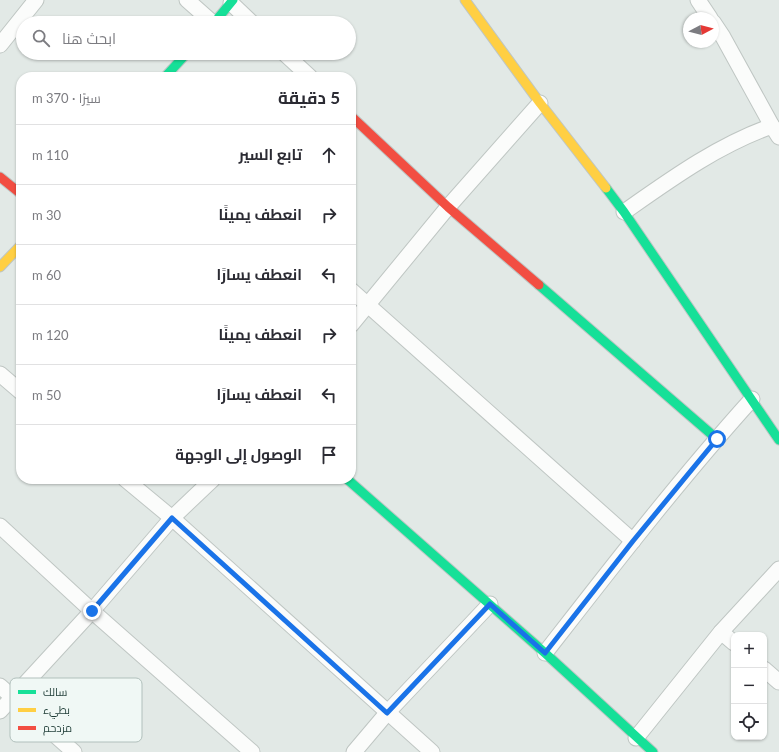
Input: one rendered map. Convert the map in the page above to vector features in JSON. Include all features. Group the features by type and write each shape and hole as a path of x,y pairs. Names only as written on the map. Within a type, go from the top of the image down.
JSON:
{"street":[{"path":"23,16 36,0"},
{"path":"187,0 206,16"},
{"path":"465,0 540,103 624,212 779,440"},
{"path":"698,0 706,12"},
{"path":"220,16 232,1 246,16"},
{"path":"0,45 16,25"},
{"path":"624,212 684,171 748,135 776,132 719,31"},
{"path":"170,72 181,60"},
{"path":"292,60 305,72"},
{"path":"356,318 448,206 540,103"},
{"path":"356,121 448,206 717,439"},
{"path":"0,177 16,190"},
{"path":"0,267 16,250"},
{"path":"356,294 633,541"},
{"path":"0,374 16,388"},
{"path":"545,653 633,541 752,399"},
{"path":"131,484 172,518 432,752"},
{"path":"30,678 92,611 172,518 208,484"},
{"path":"353,484 545,653 653,752"},
{"path":"0,526 92,611 252,752"},
{"path":"636,738 721,632 779,570"},
{"path":"354,752 387,713 490,604"},
{"path":"721,632 731,640"},
{"path":"767,672 779,682"},
{"path":"0,686 10,694"},
{"path":"0,711 10,700"},
{"path":"63,742 74,752"}],"traffic: fast":[{"path":"220,16 233,0"},
{"path":"170,72 181,60"},
{"path":"606,188 624,212 779,440"},
{"path":"539,285 717,439"},
{"path":"353,484 545,653 653,752"}],"traffic: slow":[{"path":"465,0 540,103 606,188"},
{"path":"0,267 16,250"}],"traffic: jam":[{"path":"356,121 448,207 539,285"},
{"path":"0,177 16,190"}],"route":[{"path":"92,611 172,518 387,713 490,604 545,653 633,541 717,439"}]}
